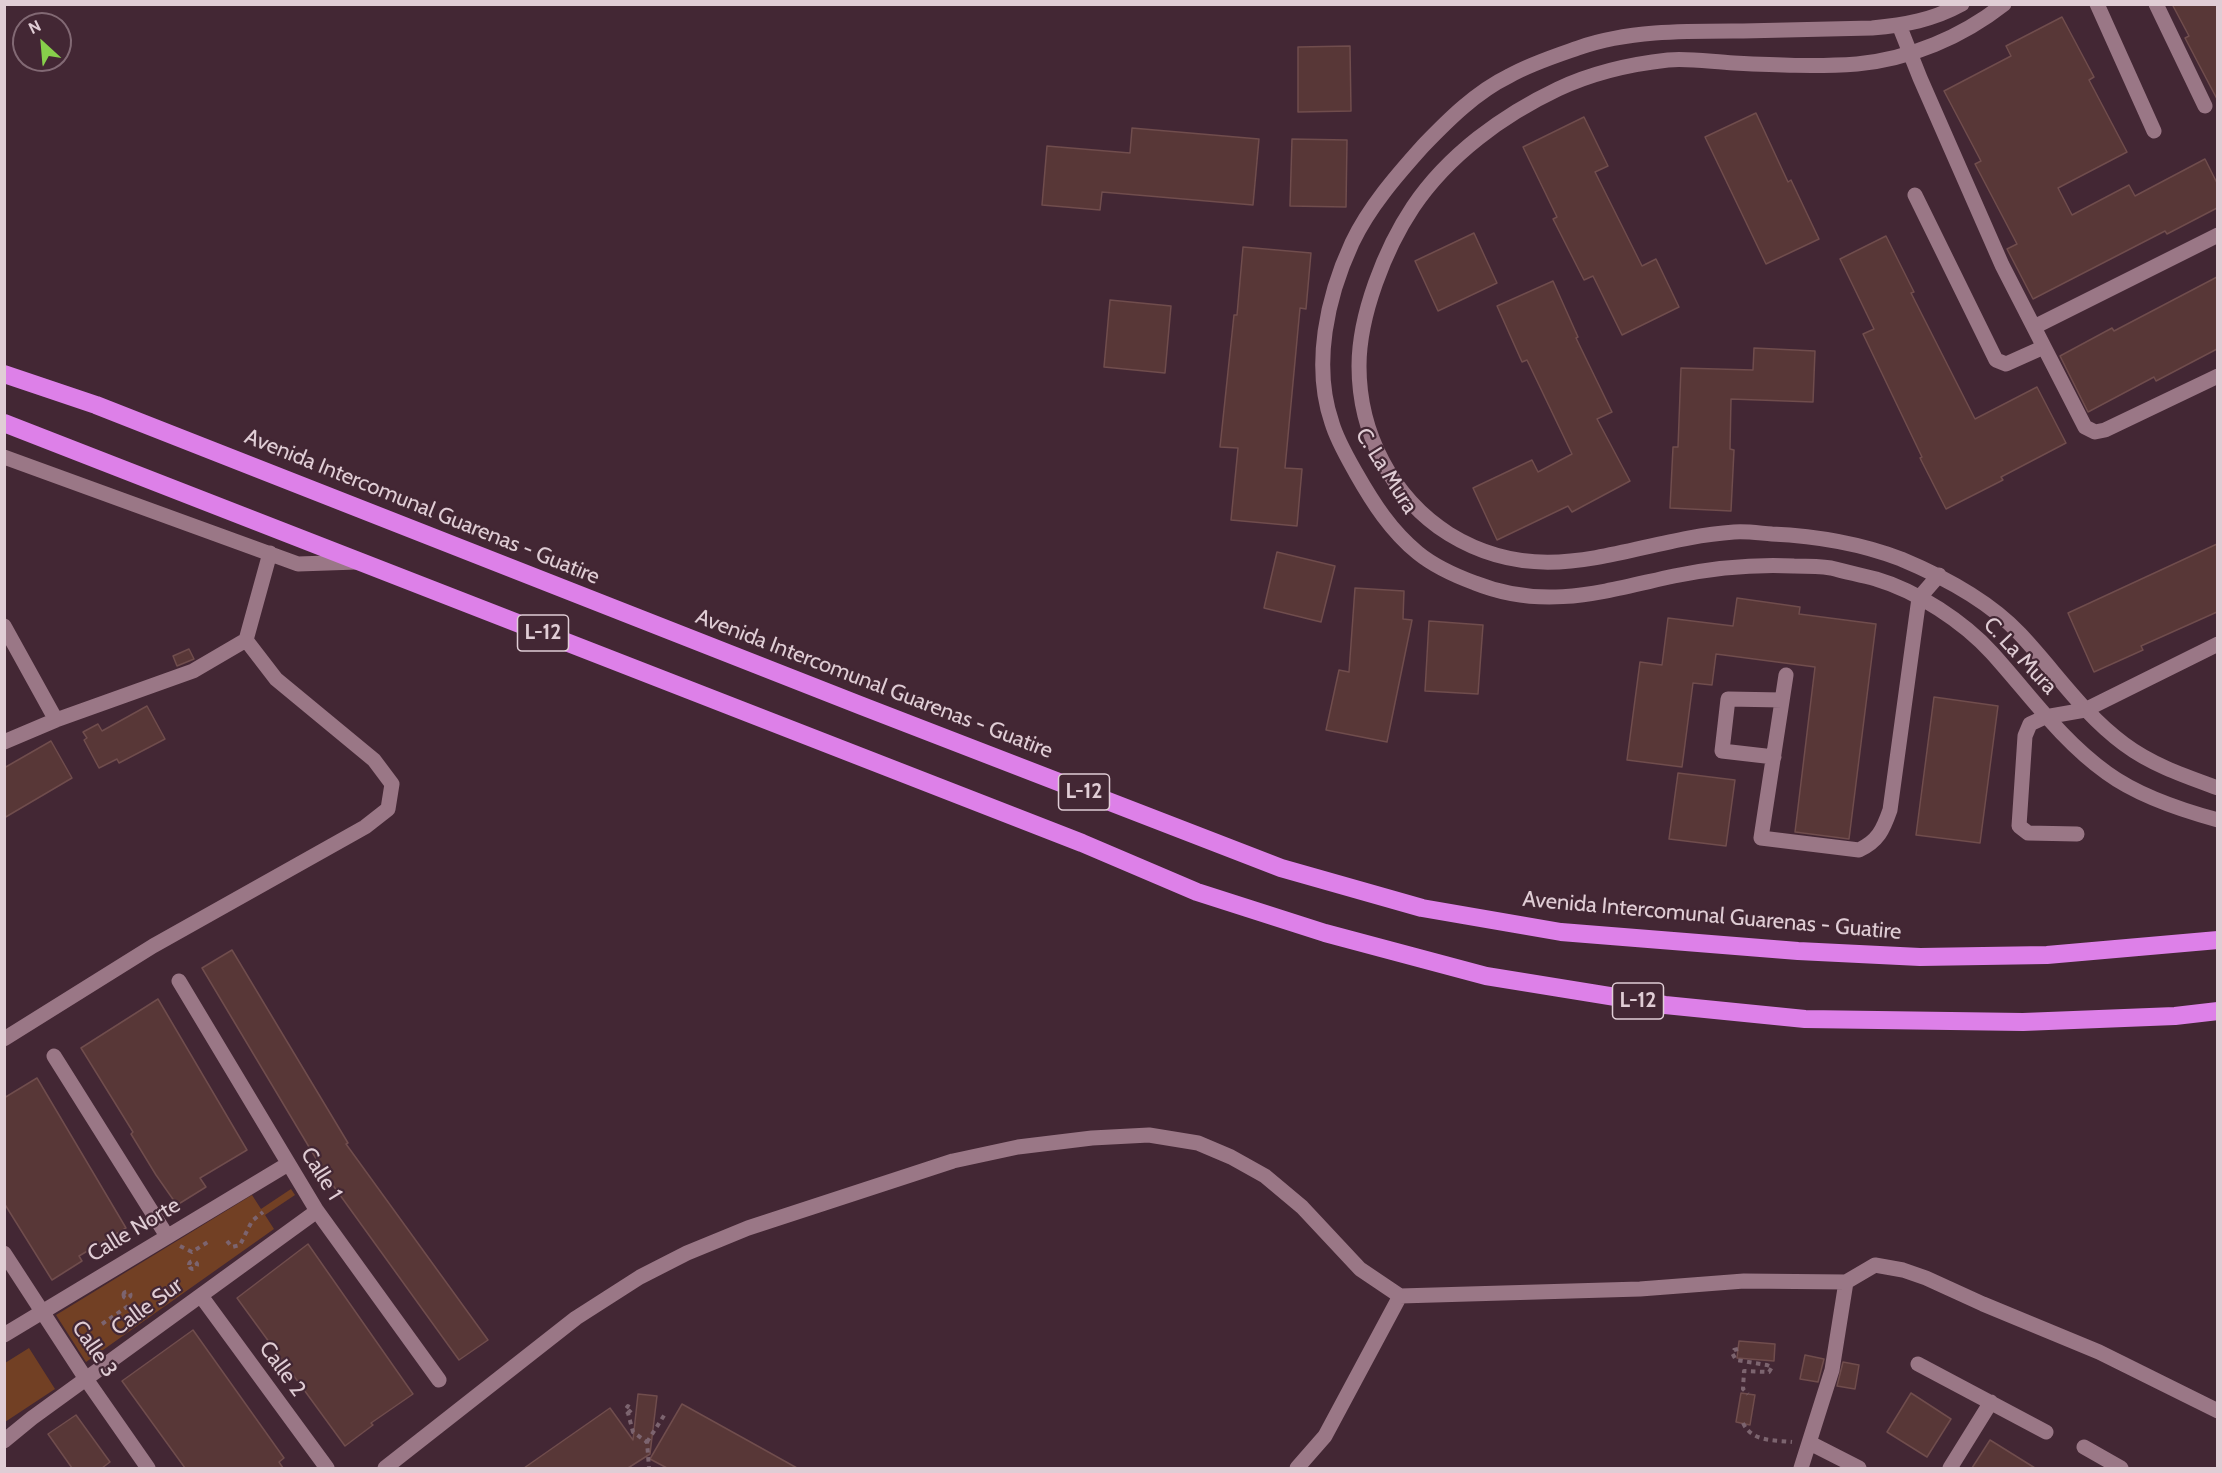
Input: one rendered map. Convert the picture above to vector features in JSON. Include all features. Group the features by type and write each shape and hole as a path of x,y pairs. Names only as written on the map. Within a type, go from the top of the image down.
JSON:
{"highway":[{"name":"Avenida Intercomunal Guarenas - Guatire","path":"4,374 96,405 1281,868 1422,908 1561,932 1798,951 1920,957 2047,955 2217,940"},
{"name":"L-12","path":"4,423 1082,843 1197,892 1325,933 1486,976 1665,1005 1805,1019 2023,1022 2175,1016 2217,1011"}],"street":[{"name":"C. La Mura","path":"1962,4 1943,15 1899,25 1635,35 1583,46 1506,77 1474,99 1442,127 1407,164 1352,243 1329,309 1323,352 1324,389 1332,423 1343,448 1386,521 1420,554 1456,576 1498,593 1544,599 1577,597 1678,575 1774,565 1824,567 1880,580 1919,598 1953,618 1989,650 2045,717 2073,745 2107,773 2132,789 2217,820"},
{"path":"2004,4 1966,30 1911,54 1861,64 1815,65 1671,60 1623,68 1577,80 1526,104 1480,136 1442,171 1414,205 1389,249 1373,288 1359,365 1371,437 1389,476 1409,501 1446,532 1483,552 1521,561 1564,563 1613,556 1676,541 1736,532 1776,534 1842,540 1939,575 1975,597 2017,630 2085,710 2120,741 2149,761 2217,789"},
{"path":"2097,4 2154,131"},
{"path":"2156,4 2205,106"},
{"path":"1899,25 1998,254 2085,428 2095,432 2105,430 2217,376"},
{"path":"1915,195 1996,360 2006,364 2043,347"},
{"path":"2034,327 2217,235"},
{"name":"L-12","path":"4,457 298,564 362,562"},
{"path":"4,742 56,720 193,670 246,640 270,554"},
{"path":"1786,675 1761,838 1859,850 1872,844 1882,833 1890,810 1919,598 1939,575"},
{"path":"4,626 56,720"},
{"path":"4,1039 153,946 365,827 388,809 392,784 374,760 276,679 246,640"},
{"path":"2077,834 2028,833 2019,826 2025,736 2030,724 2045,717 2085,710 2217,644"},
{"path":"1774,757 1722,751 1728,699 1782,700"},
{"name":"Calle 1","path":"179,981 317,1211 440,1380"},
{"path":"54,1056 170,1240"},
{"path":"385,1468 576,1318 639,1278 687,1253 748,1228 953,1161 993,1151 1092,1138 1149,1135 1198,1143 1231,1157 1265,1176 1302,1208 1360,1269 1400,1296 1640,1289 1744,1281 1846,1282 1875,1265 1903,1270 1926,1278 2099,1352 2217,1411"},
{"name":"Calle Norte","path":"4,1335 170,1240 288,1164"},
{"name":"Calle Sur","path":"4,1441 317,1211"},
{"name":"Calle 3","path":"4,1253 86,1379 148,1468"},
{"path":"1801,1468 1832,1370 1846,1282"},
{"name":"Calle 2","path":"201,1296 327,1468"},
{"path":"1297,1468 1325,1436 1400,1296"},
{"path":"1918,1364 2046,1432"},
{"path":"1950,1468 1990,1402"},
{"path":"1810,1443 1859,1468"},
{"path":"2084,1447 2121,1468"}],"path":[{"path":"227,1241 232,1247 240,1245 252,1221 263,1212"},
{"path":"170,1240 192,1252"},
{"path":"192,1252 211,1240"},
{"path":"192,1252 193,1262"},
{"path":"128,1298 131,1304 147,1319"},
{"path":"102,1324 131,1304"},
{"path":"1738,1349 1732,1353 1736,1360 1771,1365 1772,1368 1769,1372 1744,1371 1743,1389 1749,1394"},
{"path":"628,1413 633,1432 647,1442"},
{"path":"649,1468 647,1442 665,1414"},
{"path":"1743,1423 1747,1432 1761,1439 1810,1443"}],"shaded area":[{"path":"291,1189 295,1195 265,1215 274,1229 86,1362 56,1315 252,1195 261,1209"},
{"path":"29,1348 55,1389 5,1422 5,1363"}],"building":[{"path":"2172,4 2217,4 2217,99 2185,38 2189,36"},
{"path":"2062,17 2094,77 2089,80 2127,152 2058,188 2072,215 2129,185 2135,196 2205,159 2217,183 2217,208 2167,234 2165,231 2033,299 2007,249 2017,244 1975,164 1981,161 1944,91 2011,56 2006,46"},
{"path":"1350,46 1351,111 1298,112 1298,47"},
{"path":"1756,113 1788,182 1791,180 1819,239 1766,264 1705,137"},
{"path":"1584,117 1608,166 1595,172 1642,266 1656,259 1679,307 1622,335 1593,276 1584,280 1553,219 1557,217 1523,147"},
{"path":"1132,128 1259,139 1253,205 1102,192 1100,210 1042,205 1047,146 1130,153"},
{"path":"1292,139 1347,140 1346,207 1290,206"},
{"path":"1474,233 1497,283 1438,311 1415,261"},
{"path":"1886,236 1914,292 1911,293 1975,419 2037,387 2066,443 2001,477 2003,480 1946,509 1863,334 1874,329 1840,259"},
{"path":"1243,247 1311,253 1306,309 1300,308 1285,468 1302,469 1297,526 1231,520 1238,448 1220,447 1234,315 1237,315"},
{"path":"2217,277 2217,349 2156,381 2154,377 2088,412 2060,356 2112,328 2114,331"},
{"path":"1553,281 1578,337 1576,338 1612,412 1597,419 1630,481 1572,512 1568,506 1497,540 1473,488 1532,460 1538,472 1572,454 1527,360 1522,362 1497,306"},
{"path":"1110,300 1171,306 1165,373 1104,367"},
{"path":"1754,348 1815,351 1813,402 1731,399 1730,449 1734,450 1731,511 1670,508 1673,447 1678,447 1681,368 1753,370"},
{"path":"2217,544 2217,612 2141,646 2143,650 2094,672 2068,613"},
{"path":"1277,552 1335,566 1321,622 1264,608"},
{"path":"1355,588 1404,591 1403,619 1412,620 1387,742 1326,730 1339,670 1349,672"},
{"path":"1737,598 1800,607 1799,614 1876,624 1849,839 1795,832 1815,667 1716,654 1712,685 1693,683 1682,767 1627,760 1640,662 1662,665 1668,618 1733,626"},
{"path":"1429,621 1483,625 1478,694 1425,691"},
{"path":"189,649 194,659 177,666 173,656"},
{"path":"1934,697 1998,706 1980,843 1916,835"},
{"path":"147,706 165,739 119,763 117,759 99,768 84,740 87,738 83,732 98,724 102,731"},
{"path":"51,741 72,778 4,818 4,768"},
{"path":"1678,773 1735,780 1726,846 1669,839"},
{"path":"232,950 348,1143 346,1144 488,1340 459,1360 327,1177 202,968"},
{"path":"158,999 247,1150 200,1178 206,1187 177,1205 156,1175 131,1134 133,1132 81,1048"},
{"path":"37,1078 126,1228 79,1256 82,1261 52,1280 4,1203 4,1098"},
{"path":"308,1244 413,1394 371,1423 373,1425 345,1446 237,1298"},
{"path":"193,1330 284,1458 279,1462 283,1468 185,1468 122,1381"},
{"path":"1739,1341 1775,1344 1774,1361 1737,1358"},
{"path":"1805,1355 1824,1359 1818,1382 1800,1379"},
{"path":"1843,1362 1859,1365 1855,1389 1837,1386"},
{"path":"1741,1393 1755,1395 1750,1425 1736,1422"},
{"path":"1911,1393 1951,1419 1927,1457 1887,1432"},
{"path":"638,1394 657,1396 650,1454 628,1468 524,1468 610,1408 633,1440"},
{"path":"682,1404 797,1468 667,1468 650,1459"},
{"path":"76,1415 110,1462 102,1468 72,1468 48,1434"},
{"path":"1990,1440 2035,1468 1972,1468"}]}
